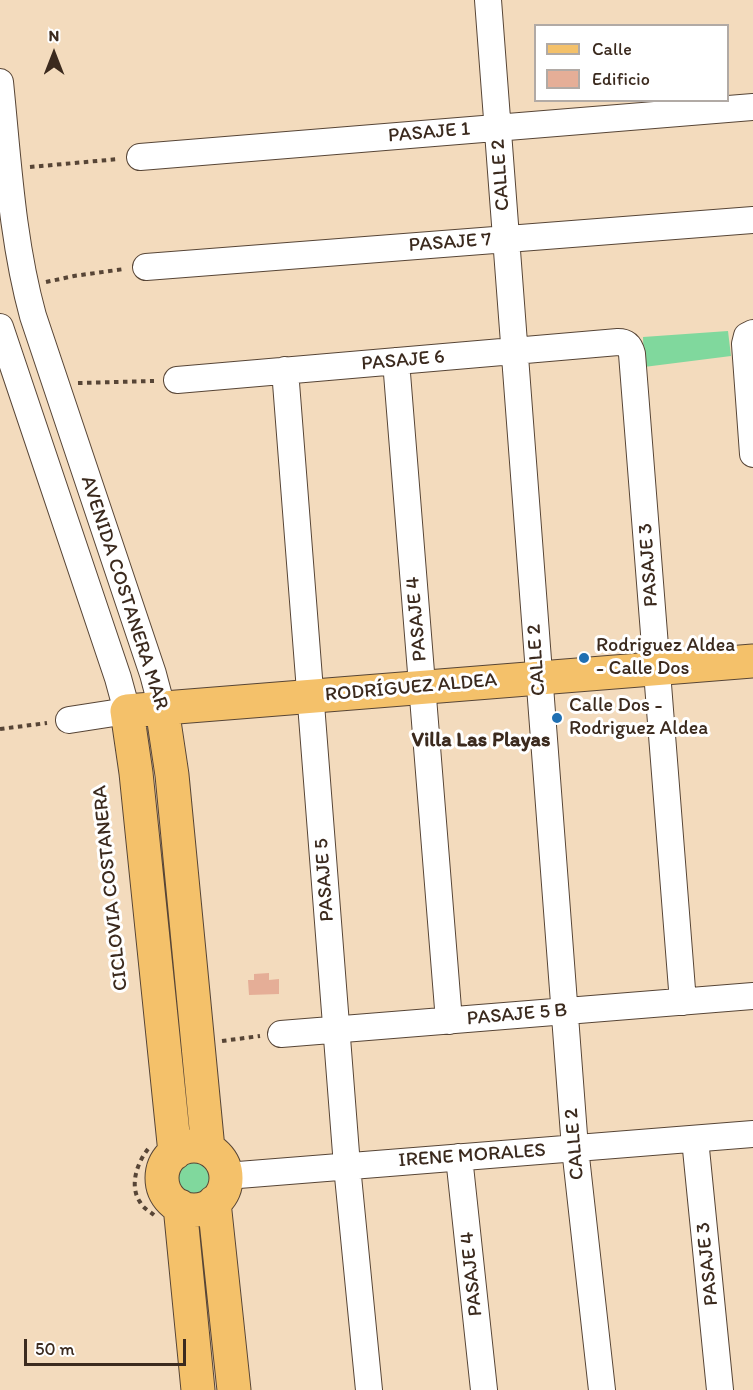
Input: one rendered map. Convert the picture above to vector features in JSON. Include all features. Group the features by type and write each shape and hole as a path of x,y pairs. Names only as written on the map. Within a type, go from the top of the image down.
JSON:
{"main road":[{"name":"RODRÍGUEZ ALDEA","path":"127,711 753,661"},
{"name":"AVENIDA COSTANERA MAR","path":"162,708 173,786 208,1149"},
{"name":"AVENIDA COSTANERA MAR","path":"127,711 136,773 162,1148"},
{"path":"162,1148 200,1147 214,1153 222,1163 220,1189 234,1390"},
{"path":"162,1148 169,1159 164,1167 164,1185 172,1200 169,1212 198,1390"},
{"path":"169,1212 207,1207 220,1189"}],"street":[{"name":"CALLE 2","path":"488,0 575,1148 602,1390"},
{"name":"AVENIDA COSTANERA MAR","path":"0,82 16,239 25,286 153,674 162,708"},
{"name":"PASAJE 1","path":"140,157 753,107"},
{"name":"PASAJE 7","path":"146,267 753,220"},
{"name":"AVENIDA COSTANERA MAR","path":"0,327 118,678 127,711"},
{"path":"750,334 744,344 753,454"},
{"name":"PASAJE 6","path":"177,380 618,342 628,345"},
{"name":"PASAJE 3","path":"628,345 632,354 683,1002"},
{"name":"PASAJE 4","path":"396,361 449,1021"},
{"name":"PASAJE 5","path":"285,370 347,1166 369,1390"},
{"name":"RODRÍGUEZ ALDEA","path":"69,720 127,711"},
{"name":"PASAJE 5 B","path":"281,1034 753,996"},
{"name":"IRENE MORALES","path":"220,1189 347,1166 753,1134"},
{"name":"PASAJE 3","path":"695,1139 720,1390"},
{"name":"PASAJE 4","path":"459,1157 484,1390"}],"path":[{"path":"9,169 140,157"},
{"path":"25,286 74,276 146,267"},
{"path":"56,384 177,380"},
{"path":"0,729 69,720"},
{"path":"200,1061 216,1059 218,1041 281,1034"},
{"path":"162,1148 148,1148 137,1167 135,1185 137,1198 141,1205 169,1212"}],"green space":[{"path":"728,331 731,356 644,367 643,337"},
{"path":"195,1155 211,1161 217,1177 211,1193 195,1199 179,1193 173,1177 179,1161"}],"building":[{"path":"269,973 269,980 279,979 279,994 249,995 248,980 254,980 254,974"}],"place":[{"name":"Rodriguez Aldea - Calle Dos","path":"584,658"},
{"name":"Calle Dos - Rodriguez Aldea","path":"557,718"}],"district":[{"name":"Villa Las Playas","path":"481,741"}]}
